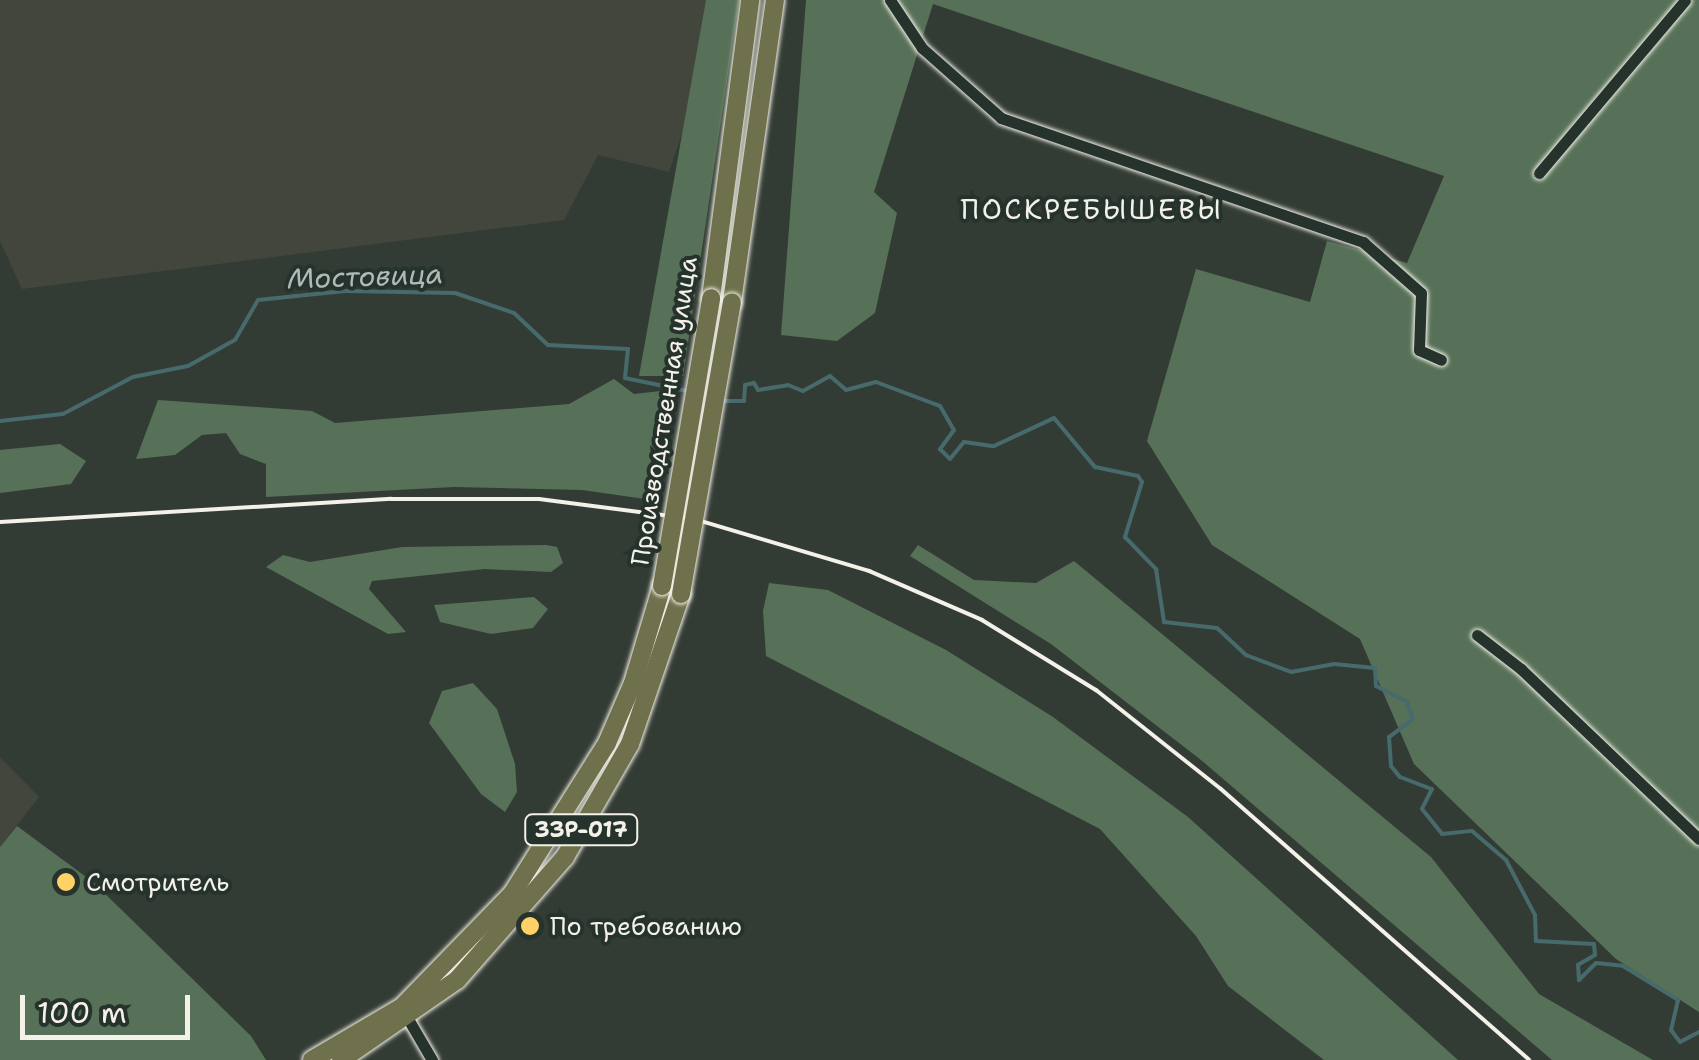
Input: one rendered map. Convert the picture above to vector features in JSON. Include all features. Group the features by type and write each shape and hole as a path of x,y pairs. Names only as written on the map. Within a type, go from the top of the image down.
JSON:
{"highway":[{"name":"Производственная улица","path":"312,1060 405,1013 480,932 541,854 634,683 662,586 711,298 750,0"},
{"name":"Производственная улица","path":"342,1060 501,935 565,857 630,744 681,594 732,302 775,0"}],"street":[{"path":"890,0 922,48 1001,118 1363,242 1422,293 1420,350 1442,360"},
{"path":"1538,173 1685,0"},
{"path":"1477,635 1521,668 1699,839"},
{"path":"405,1013 432,1060"}],"shaded area":[{"path":"0,0 721,0 718,27 669,172 598,155 564,220 22,289 0,241"},
{"path":"0,757 39,797 0,847"}],"green space":[{"path":"706,0 739,0 683,376 639,376"},
{"path":"806,0 1699,0 1699,1012 1616,959 1414,764 1360,639 1212,545 1147,441 1196,269 1310,302 1327,241 1407,263 1444,176 933,4 874,192 897,213 875,313 837,341 781,335"},
{"path":"614,379 634,394 678,389 659,501 582,490 454,487 266,497 266,464 240,454 226,433 202,435 175,455 136,459 158,400 312,411 335,423 569,404"},
{"path":"60,444 86,461 71,484 0,493 0,450"},
{"path":"918,545 974,580 1036,583 1074,561 1431,857 1539,994 1653,1060 1552,1060 1201,760 1051,644 910,556"},
{"path":"402,547 557,547 563,563 551,572 485,569 372,581 369,589 406,632 388,634 266,567 283,555 310,562"},
{"path":"769,583 828,590 946,650 1053,717 1188,817 1458,1060 1324,1060 1228,986 1196,936 1100,829 766,656 763,611"},
{"path":"534,597 548,609 533,628 491,634 440,622 434,605"},
{"path":"473,683 497,709 515,764 517,792 505,812 481,794 429,723 442,691"},
{"path":"17,826 93,882 251,1036 266,1060 0,1060 0,847"}],"waterway":[{"name":"Мостовица","path":"0,421 63,414 133,377 188,366 235,340 258,300 345,291 455,293 514,313 548,345 628,349 625,378 688,391"},
{"name":"Мостовица","path":"721,401 744,401 745,385 754,383 758,390 788,385 803,391 830,376 846,390 876,382 940,406 954,430 940,449 950,459 964,442 994,446 1054,418 1095,467 1138,476 1142,482 1125,537 1156,569 1164,622 1217,628 1246,655 1291,672 1334,664 1375,668 1376,686 1407,702 1413,719 1389,737 1391,766 1400,777 1432,789 1422,809 1442,834 1472,831 1506,860 1535,915 1536,941 1594,944 1595,955 1578,965 1579,980 1596,963 1623,966 1678,1000 1671,1030 1680,1042 1699,1032"}],"railway":[{"path":"0,522 391,499 539,499 694,519 869,571 982,620 1096,690 1221,789 1529,1060"}],"place":[{"name":"Смотритель","path":"66,882"},
{"name":"По требованию","path":"530,926"}],"district":[{"name":"ПОСКРЕБЫШЕВЫ","path":"1092,209"}]}
